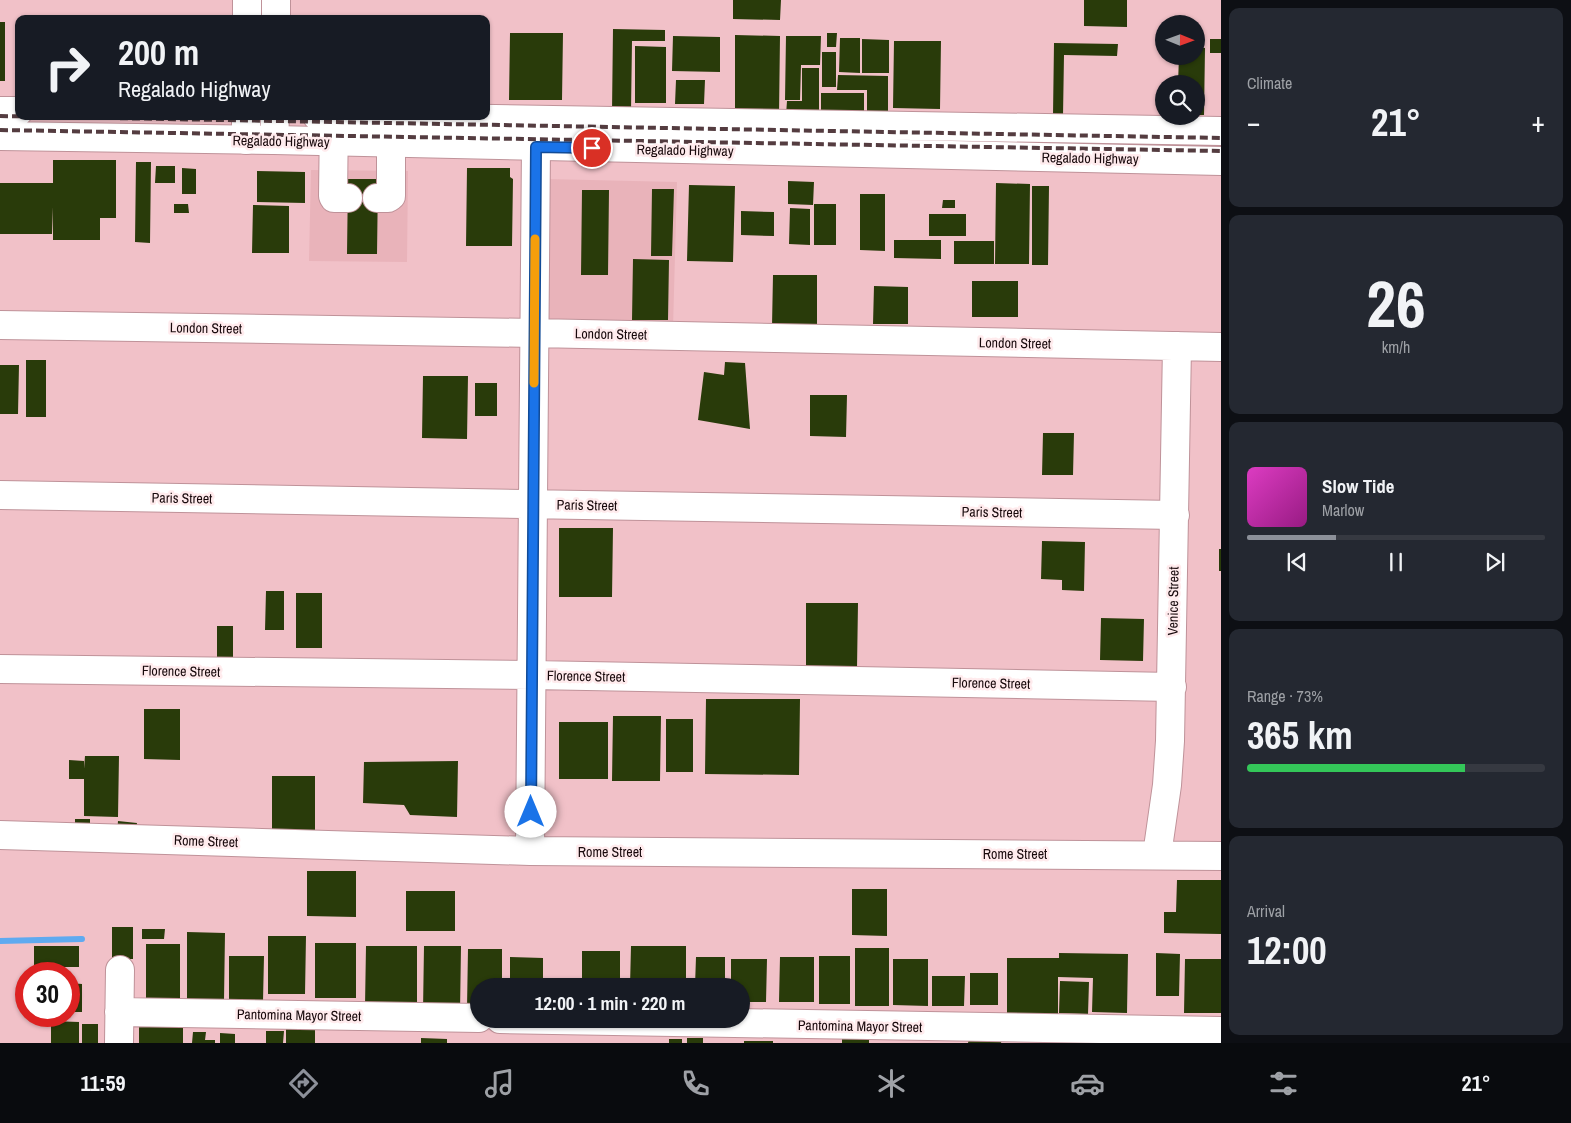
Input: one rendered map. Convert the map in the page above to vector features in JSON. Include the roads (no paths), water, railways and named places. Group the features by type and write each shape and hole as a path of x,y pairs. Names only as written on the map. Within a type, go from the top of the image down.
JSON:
{"street":[{"path":"247,0 247,15"},
{"path":"276,0 276,15"},
{"path":"0,111 15,111"},
{"name":"Regalado Highway","path":"321,120 333,130 391,144 1221,161"},
{"path":"530,851 534,333 546,147 554,120"},
{"name":"Regalado Highway","path":"0,136 246,128 333,130 554,120 1221,131"},
{"path":"333,130 333,196 334,198 348,198"},
{"path":"377,198 388,198 391,196 391,144"},
{"name":"London Street","path":"0,325 534,333 1221,347"},
{"name":"Venice Street","path":"1157,855 1167,785 1172,687 1177,346"},
{"name":"Paris Street","path":"0,495 1175,515"},
{"name":"Florence Street","path":"0,669 532,675 1172,687"},
{"name":"Rome Street","path":"0,835 530,851 1221,856"},
{"path":"120,970 120,1043"},
{"name":"Pantomina Mayor Street","path":"119,1012 470,1018"},
{"name":"Pantomina Mayor Street","path":"750,1026 1096,1036 1221,1031"}],"waterway":[{"path":"0,941 82,939"}],"railway":[{"path":"0,116 15,116"},
{"path":"222,120 1221,138"},
{"path":"0,130 1221,151"}]}
